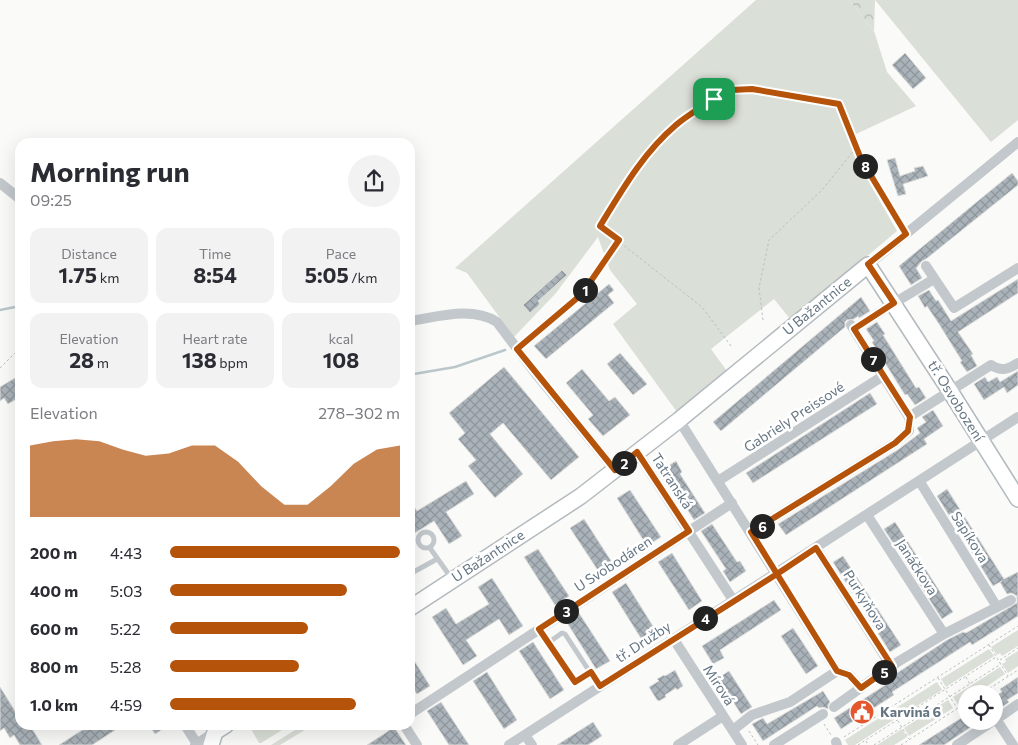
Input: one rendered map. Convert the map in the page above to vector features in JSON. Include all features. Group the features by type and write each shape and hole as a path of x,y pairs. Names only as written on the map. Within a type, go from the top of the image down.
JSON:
{"street":[{"name":"U Bažantnice","path":"415,605 581,496 615,470 1018,142"},
{"path":"0,183 15,195"},
{"name":"tř. Osvobození","path":"868,264 1018,499"},
{"path":"926,266 954,308 1018,268"},
{"path":"751,532 895,443 908,431 910,417 852,327 934,279"},
{"path":"415,320 464,313 489,317 497,322 615,470"},
{"path":"910,417 991,365 1002,370 1018,363"},
{"name":"Gabriely Preissové","path":"718,481 884,376"},
{"name":"tř. Družby","path":"509,745 1018,418"},
{"path":"678,420 751,532 837,671 849,675 861,688"},
{"name":"Tatranská","path":"637,452 733,600"},
{"name":"Sapíkova","path":"920,482 997,606"},
{"name":"U Svobodáren","path":"415,711 732,503"},
{"name":"Janáčkova","path":"867,515 944,634"},
{"name":"Purkyňova","path":"816,548 892,666"},
{"path":"834,707 892,666 944,634 1011,600"},
{"name":"Mírová","path":"673,638 742,745"},
{"path":"733,730 752,715 790,702 837,671"},
{"path":"1003,715 1018,704"},
{"path":"774,745 821,715"},
{"path":"678,745 723,716"},
{"path":"194,730 209,738"},
{"path":"407,730 417,745"},
{"path":"957,745 980,730"},
{"path":"1001,730 1013,745"},
{"path":"525,734 532,745"}],"lane":[{"path":"430,548 452,580"},
{"path":"415,571 437,559"},
{"path":"539,629 575,682 591,672"},
{"path":"548,643 562,633 565,634 600,686"}],"path":[{"path":"730,346 702,307 600,226 639,164 659,141 677,124 714,99 731,90 752,89 839,104 861,159 906,234"},
{"path":"763,320 758,288 769,240 822,190 856,148"},
{"path":"517,349 582,294 619,240"},
{"path":"0,368 15,353"},
{"path":"821,715 837,744 937,677 1018,626"},
{"path":"988,645 1008,676"},
{"path":"999,661 1018,648"},
{"path":"858,745 996,657"},
{"path":"874,745 1001,664"},
{"path":"994,685 1018,670"},
{"path":"966,676 970,684"},
{"path":"901,745 958,709 937,677"},
{"path":"919,706 924,714"},
{"path":"890,708 910,739"},
{"path":"744,722 758,745"},
{"path":"865,740 868,745"}],"green space":[{"path":"756,0 849,0 874,31 887,72 916,106 854,135 866,177 897,231 791,320 774,299 711,349 727,371 677,412 613,324 637,304 610,270 598,237 556,293 514,337 467,273 455,268"},
{"path":"849,0 875,0 874,31"},
{"path":"875,0 1018,0 1018,120 991,142"},
{"path":"1018,630 1018,646 1002,656 1000,653 997,655 991,647"},
{"path":"989,649 994,656 946,687 941,679"},
{"path":"1018,651 1018,666 1008,673 1002,664 1006,662 1005,659"},
{"path":"1000,667 1005,674 988,685 972,685"},
{"path":"937,682 942,690 898,718 893,710"},
{"path":"958,694 958,705 953,697"},
{"path":"948,700 953,708 909,736 904,728"},
{"path":"890,711 895,719 855,745 848,745 845,740"},
{"path":"902,729 907,737 894,745 877,745"},
{"path":"252,730 282,730 261,743 259,743"},
{"path":"295,730 305,730 280,745 271,745"}],"building":[{"path":"905,53 926,78 913,89 892,65"},
{"path":"895,158 900,176 915,171 914,168 923,166 928,176 903,184 906,194 898,196 887,160"},
{"path":"1012,173 1018,181 1018,185 922,261 916,268 922,278 911,285 899,266"},
{"path":"562,270 567,275 538,301 540,304 530,313 523,305"},
{"path":"1018,279 1018,293 958,332 973,354 971,355 977,366 967,372 939,324 927,306 925,308 918,296 929,290 936,301 938,300 951,321"},
{"path":"609,284 614,290 608,295 614,303 546,359 534,346"},
{"path":"861,297 870,311 859,318 858,316 847,320 845,327 721,431 713,422"},
{"path":"877,322 916,388 919,387 926,398 915,405 907,394 905,395 866,329"},
{"path":"620,353 647,384 633,395 607,364"},
{"path":"504,367 579,457 551,480 503,423 490,434 523,474 495,498 468,466 476,460 458,439 465,433 449,413"},
{"path":"582,369 609,401 615,397 630,415 603,436 588,419 593,415 566,383"},
{"path":"1018,371 1018,385 1007,393 1004,387 984,400 974,384 985,377 988,382 997,377 1000,382"},
{"path":"15,378 15,400 8,404 4,398 0,401 0,387"},
{"path":"870,393 877,404 753,483 746,473"},
{"path":"933,410 943,426 924,439 927,444 786,535 778,524 899,449 920,433 917,428 926,422 922,417"},
{"path":"676,461 682,472 680,474 705,513 694,520 669,481 666,483 659,472"},
{"path":"466,481 474,494 446,512 462,536 449,544 434,521 415,533 415,508 417,511"},
{"path":"947,489 1004,579 1018,572 1018,616 972,645 970,642 892,692 894,695 841,729 834,718 887,684 885,681 947,640 963,632 966,633 1017,603 1017,596 1012,593 1007,594 1000,582 993,586 937,496"},
{"path":"630,490 661,537 647,546 617,498"},
{"path":"584,519 615,567 601,575 570,528"},
{"path":"895,522 953,612 942,619 884,529"},
{"path":"712,524 737,562 740,561 746,571 730,582 723,571 726,569 701,531"},
{"path":"538,549 569,596 555,605 524,557"},
{"path":"672,553 702,601 689,610 658,562"},
{"path":"843,556 901,645 890,652 833,562"},
{"path":"492,578 523,626 509,635 499,619 466,640 477,656 463,665 432,617 446,608 456,624 489,604 478,587"},
{"path":"626,583 656,631 642,640 612,592"},
{"path":"774,600 781,610 720,650 724,658 713,664 702,646"},
{"path":"579,613 610,661 596,669 566,621"},
{"path":"793,628 818,666 806,674 781,636"},
{"path":"533,642 564,690 550,699 519,651"},
{"path":"415,662 430,686 417,694 415,691"},
{"path":"675,670 683,686 677,690 676,688 659,701 657,700 649,687 659,681 657,679"},
{"path":"729,671 752,707 741,714 718,678"},
{"path":"487,672 517,720 504,729 473,681"},
{"path":"1018,677 1018,693 1007,700 1009,702 1003,706 1003,687"},
{"path":"0,687 15,711 15,730 33,730 42,745 20,745 14,735 10,738 4,728 0,731"},
{"path":"823,691 830,702 828,709 817,706 763,741 752,724 763,718 767,724"},
{"path":"441,702 469,745 449,745 427,711"},
{"path":"958,720 958,730 966,730 944,745 919,745"},
{"path":"593,722 602,736 588,745 557,745"},
{"path":"82,730 115,730 92,745 59,745"},
{"path":"152,730 161,730 155,734"},
{"path":"390,730 396,730 406,745 367,745"}],"waterway":[{"path":"0,310 15,307"},
{"path":"415,374 455,367 505,350"}],"place":[{"name":"Karviná 6","path":"862,712"}],"route":[{"path":"714,99 677,124 639,164 600,226 619,240 582,294 517,349 615,470 637,452 689,531 539,629 575,682 591,672 600,686 733,600 777,574 837,671 849,675 861,688 892,666 816,548 777,574 751,532 895,443 908,431 910,417 854,329 894,303 868,264 906,234 861,159 839,104 752,89 731,90 714,99"}]}
